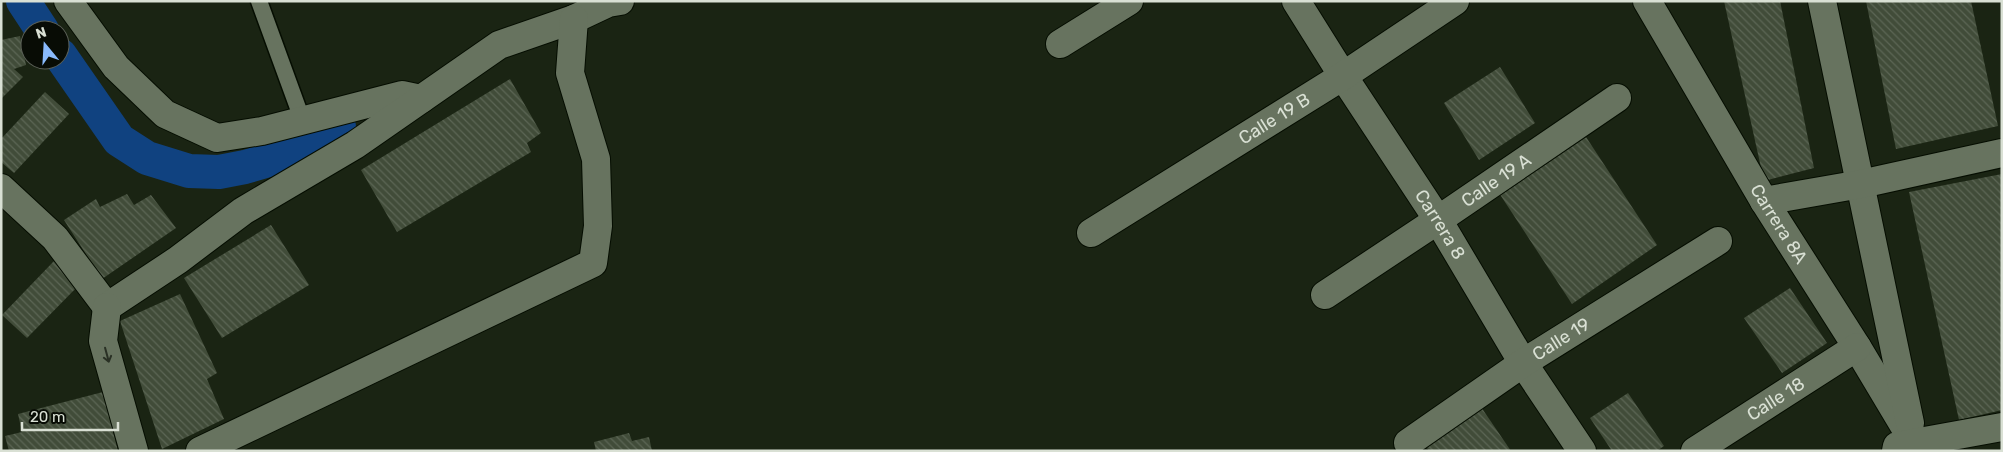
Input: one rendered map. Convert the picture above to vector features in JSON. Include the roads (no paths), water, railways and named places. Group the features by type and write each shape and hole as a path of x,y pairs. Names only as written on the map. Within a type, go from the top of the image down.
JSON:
{"street":[{"path":"68,1 116,67 165,114 217,138 262,131 302,119 402,95 421,99"},
{"path":"107,306 178,260 243,211 354,145 499,46 574,19 608,3 620,1"},
{"path":"1060,44 1129,1"},
{"name":"Carrera 8","path":"1296,1 1342,76 1438,220 1522,363 1582,451"},
{"name":"Calle 19 B","path":"1092,233 1342,76 1455,1"},
{"name":"Carrera 8A","path":"1647,1 1764,201 1857,347 1905,448"},
{"path":"1822,1 1861,184 1905,448 2002,427"},
{"path":"200,451 593,263 598,226 596,159 570,73 574,19"},
{"name":"Calle 19 A","path":"1325,296 1617,98"},
{"path":"1764,201 1861,184 2002,152"},
{"path":"1,188 56,238 107,306 103,341 134,451"},
{"name":"Calle 19","path":"1408,444 1522,363 1718,241"},
{"name":"Calle 18","path":"1695,451 1857,347"}],"lane":[{"path":"259,1 302,119"}],"waterway":[{"path":"23,1 35,20"},
{"path":"70,69 119,140 147,158 189,171 219,172 276,158 339,127"}]}
